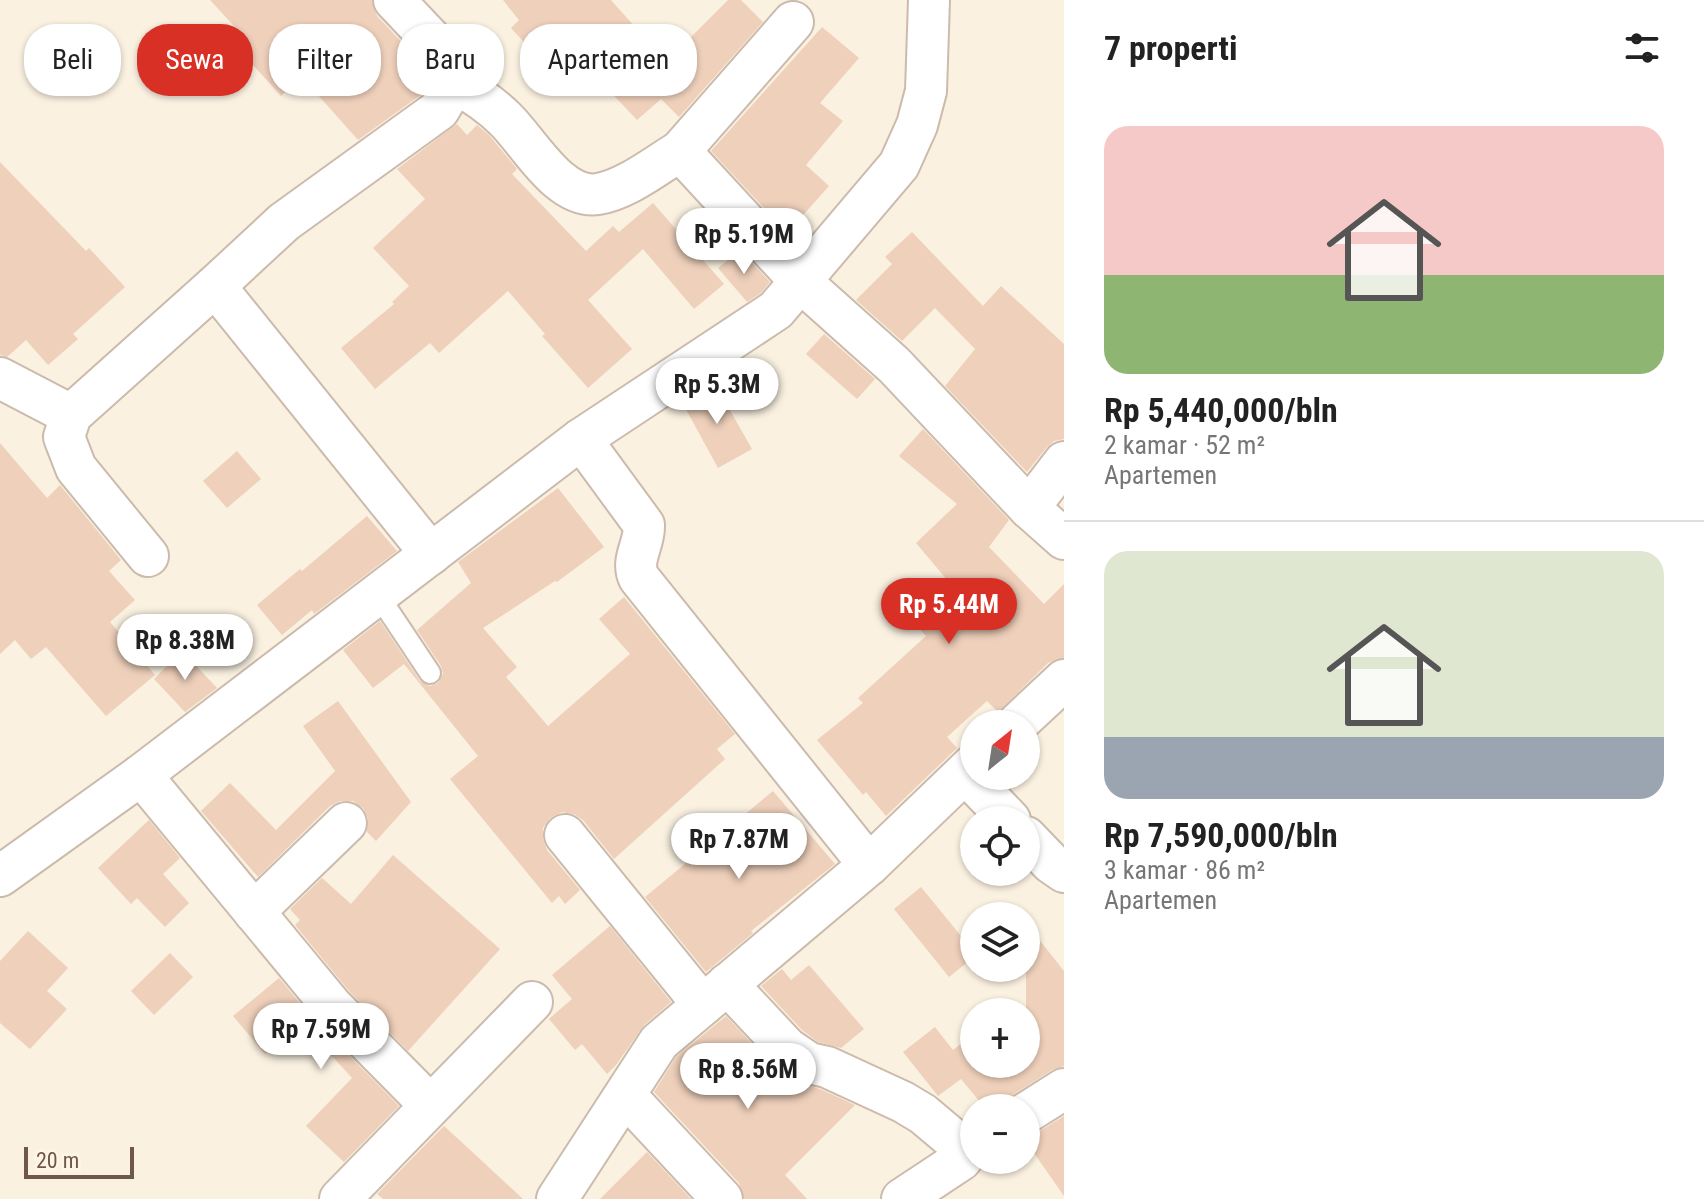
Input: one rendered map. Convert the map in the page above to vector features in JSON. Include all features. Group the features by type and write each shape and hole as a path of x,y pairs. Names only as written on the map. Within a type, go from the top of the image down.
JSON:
{"street":[{"path":"4,861 141,775 581,439 776,310 899,165 917,125 926,91 929,0"},
{"path":"408,5 423,24"},
{"path":"478,96 505,119 549,172 572,189 594,195 618,188 680,151 793,22"},
{"path":"148,556 76,468 64,437 71,415 284,222 439,110 447,96"},
{"path":"680,151 800,281 894,365 1029,508 1064,539"},
{"path":"215,286 431,554"},
{"path":"0,378 71,415"},
{"path":"581,439 644,525 645,534 635,564 639,578 869,865"},
{"path":"1029,508 1064,462"},
{"path":"1032,710 1064,680"},
{"path":"141,775 332,1006 430,1105"},
{"path":"557,1199 659,1042 869,865 960,777"},
{"path":"986,790 999,806"},
{"path":"254,912 346,823"},
{"path":"565,835 715,995 809,1063 827,1067 903,1102 960,1139"},
{"path":"1040,852 1064,872"},
{"path":"340,1199 532,1002"},
{"path":"1040,1104 1064,1089"},
{"path":"625,1095 722,1199"},
{"path":"902,1199 960,1161"}],"lane":[{"path":"378,595 430,673"}],"building":[{"path":"210,0 372,0 377,16 397,37 397,96 419,96 358,140 319,96 381,96 381,24 269,24 269,83 253,65 253,24 232,24"},
{"path":"503,0 611,0 632,24 520,24 520,38 511,28 519,20"},
{"path":"728,0 741,0 763,22 679,117 661,99 637,120 614,96 697,96 697,31"},
{"path":"822,27 859,58 820,103 843,121 806,165 829,186 789,231 711,151"},
{"path":"457,124 467,135 477,125 489,135 517,169 512,174 586,251 613,226 619,232 653,203 724,284 694,309 643,249 588,300 632,349 588,388 542,336 545,334 508,291 439,353 430,343 375,389 341,348 394,304 392,302 409,286 373,248 425,199 397,169"},
{"path":"0,162 125,287 73,334 78,339 48,365 26,340 7,357 0,355"},
{"path":"912,232 983,306 1001,286 1064,344 1064,439 1054,441 1046,448 1027,472 945,386 975,349 935,308 902,341 856,300 892,264 885,257"},
{"path":"740,250 770,282 747,302 718,268"},
{"path":"824,334 875,379 857,399 806,354"},
{"path":"715,384 752,449 718,468 682,402"},
{"path":"923,429 1009,520 989,547 1044,604 1064,584 1064,658 1048,663 1000,710 987,701 977,710 960,710 960,725 947,737 957,748 886,816 866,792 863,795 817,740 863,703 858,698 926,636 908,616 948,581 916,543 957,504 899,456"},
{"path":"0,443 47,498 60,485 121,560 109,571 135,600 110,622 155,675 106,716 46,647 31,659 15,640 0,654"},
{"path":"237,451 261,479 227,508 203,481"},
{"path":"558,488 604,547 557,582 483,628 517,667 506,677 548,726 630,654 599,619 624,597 735,734 717,749 725,759 614,859 583,820 574,814 562,812 550,818 543,828 547,850 580,890 565,904 559,896 552,903 450,779 478,756 404,664 373,688 343,650 380,621 420,681 430,686 438,683 443,673 441,666 417,630 471,583 458,562"},
{"path":"367,516 397,551 314,614 312,610 282,635 257,605"},
{"path":"182,651 217,688 185,712 154,679"},
{"path":"338,701 411,802 376,841 367,832 368,818 363,808 353,801 340,801 330,806 258,877 201,811 230,783 276,830 335,771 303,726"},
{"path":"773,791 835,864 751,931 753,933 706,972 645,897"},
{"path":"149,820 180,858 163,874 189,903 165,927 137,898 131,904 98,868"},
{"path":"393,855 500,949 408,1051 349,991 295,925 300,920 290,909 322,878 351,904"},
{"path":"921,887 960,935 960,968 949,977 894,909"},
{"path":"610,926 671,1002 644,1025 607,1074 582,1044 575,1050 549,1019 572,999 552,975"},
{"path":"28,931 68,968 47,991 67,1009 30,1049 0,1023 0,961"},
{"path":"1040,941 1064,971 1064,1066 1040,1078 1040,998 1026,998 1026,982 1040,982"},
{"path":"170,953 193,977 154,1015 131,991"},
{"path":"809,965 864,1029 841,1048 818,1042 802,1030 761,986 782,969 791,980"},
{"path":"279,978 316,1022 399,1106 344,1162 306,1126 352,1078 302,1023 265,1054 233,1016"},
{"path":"726,1016 774,1067 797,1082 855,1105 785,1175 807,1199 744,1199 739,1183 654,1092 676,1057"},
{"path":"935,1027 953,1050 960,1044 960,1078 1039,1078 1014,1094 973,1094 961,1079 938,1096 903,1052"},
{"path":"1064,1116 1064,1196 1040,1162 1040,1131"},
{"path":"444,1126 523,1199 383,1199 377,1194"},
{"path":"647,1152 691,1199 600,1199"}]}
